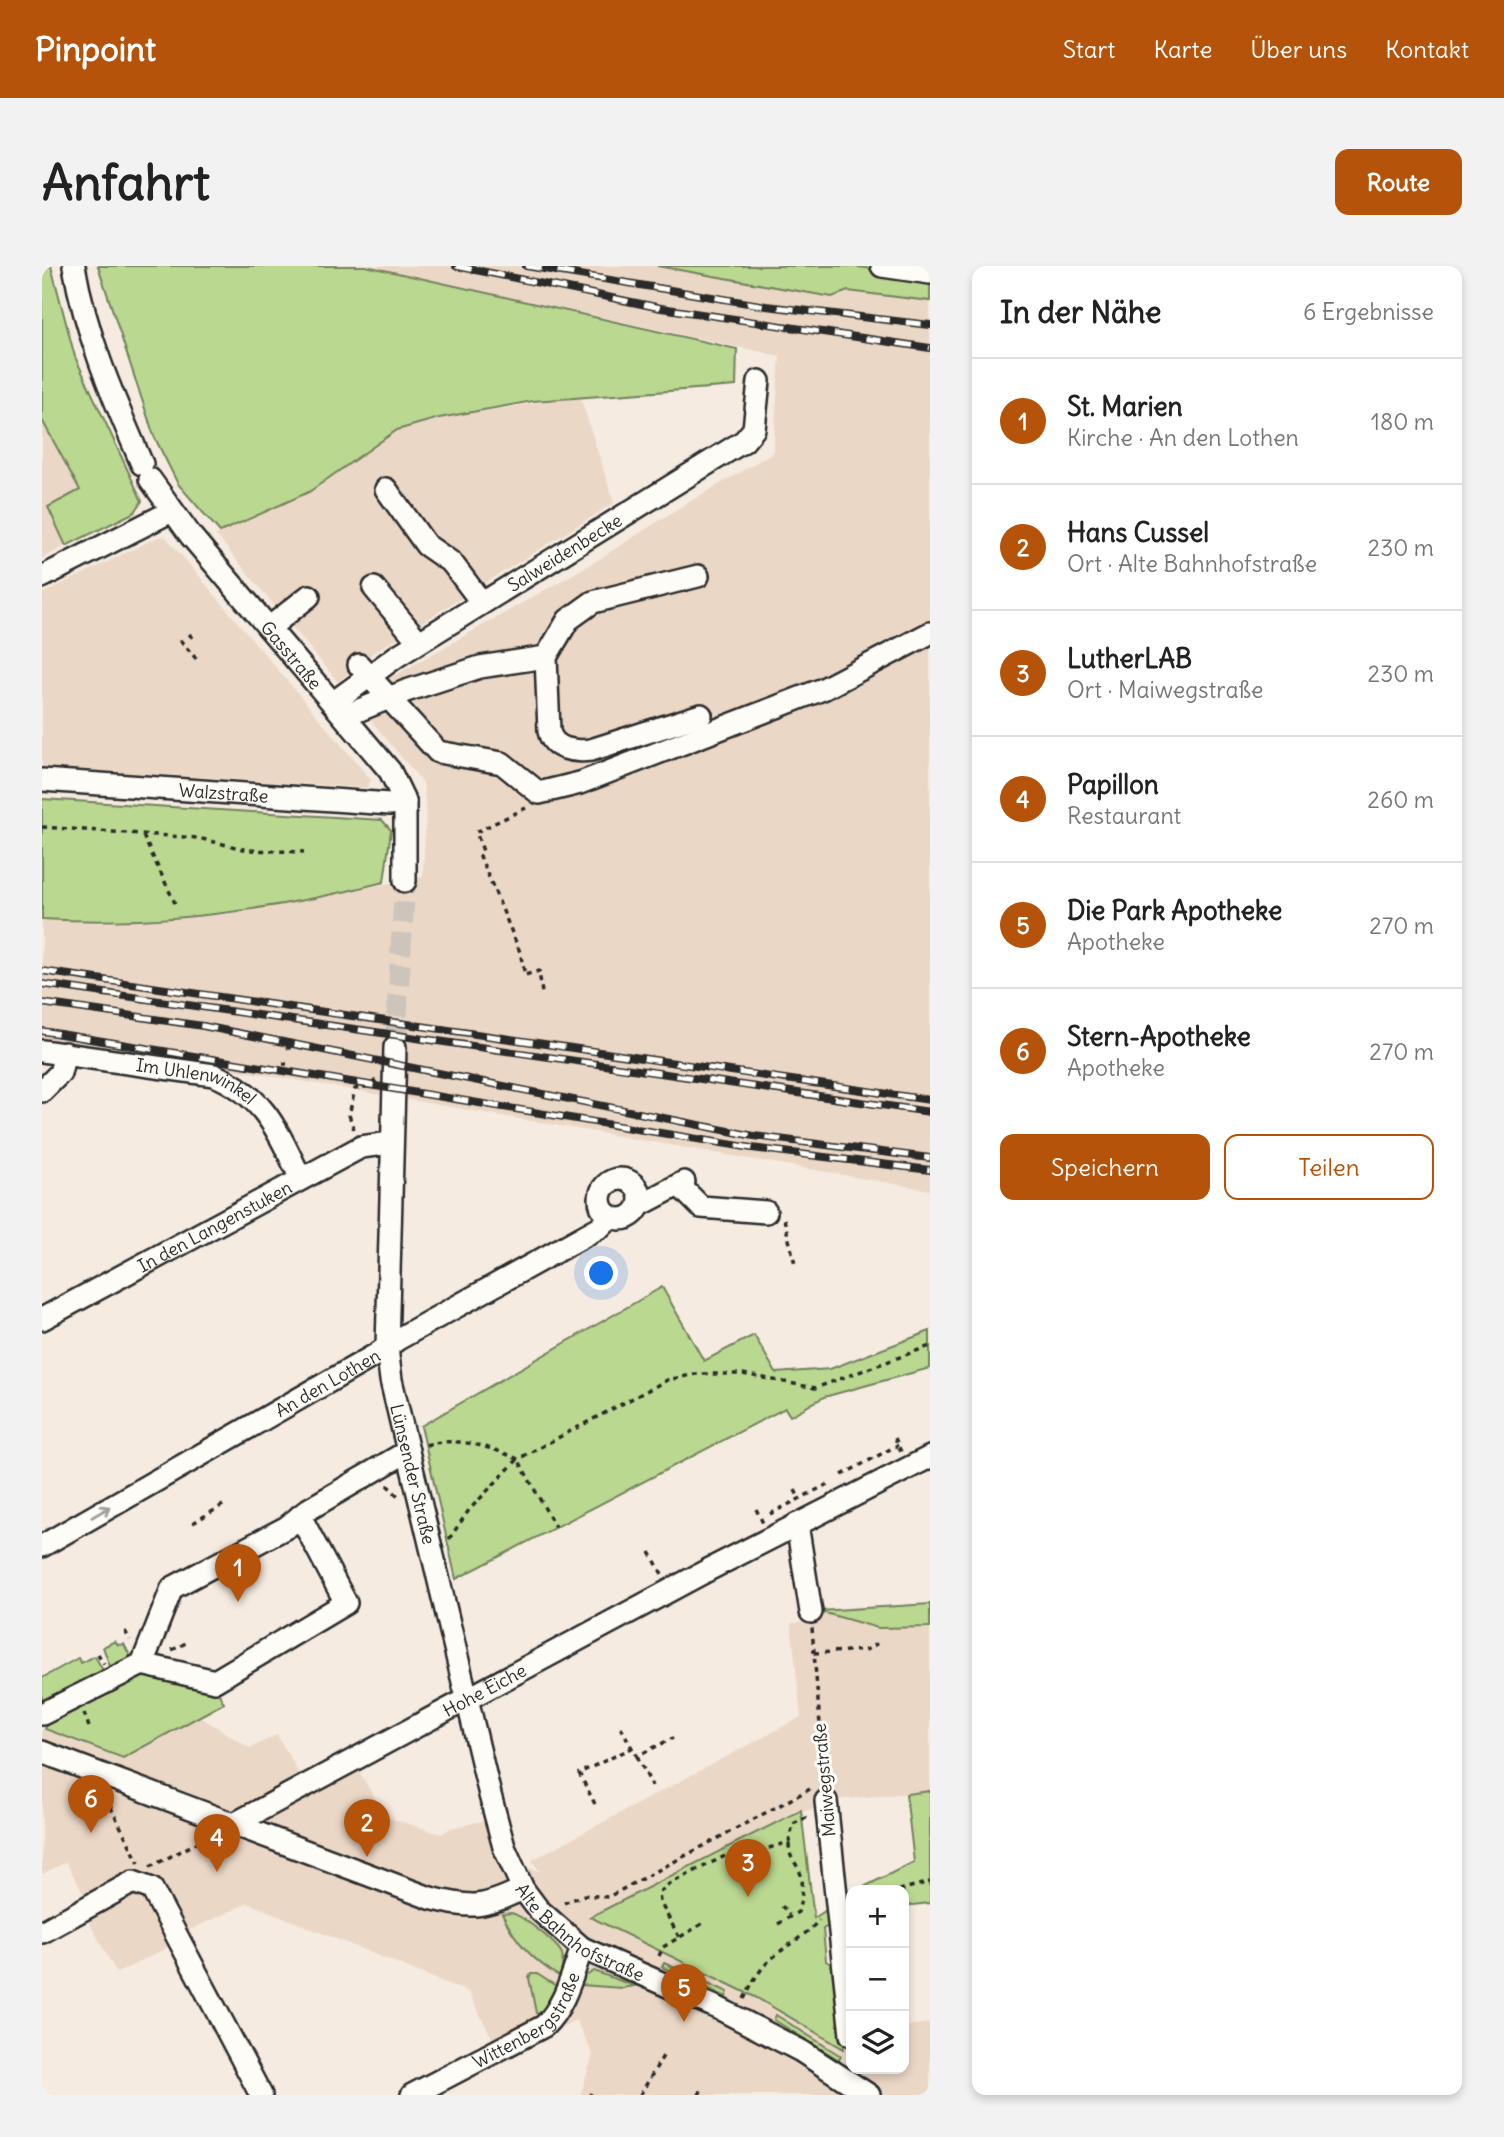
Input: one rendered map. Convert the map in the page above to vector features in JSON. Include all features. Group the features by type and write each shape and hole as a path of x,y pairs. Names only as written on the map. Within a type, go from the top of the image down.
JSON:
{"street":[{"name":"Gasstraße","path":"74,266 80,304 98,360 146,472 172,511 390,771 405,802"},
{"path":"882,266 930,273"},
{"name":"Salweidenbecke","path":"340,709 364,671 419,642 744,441 754,429 759,381"},
{"path":"386,489 426,545 452,563 482,603"},
{"path":"42,577 172,511"},
{"path":"698,576 593,602 568,620 545,657 549,731 551,739 558,746 579,751 591,750 701,715"},
{"path":"374,588 419,642"},
{"path":"269,628 309,596"},
{"path":"364,671 391,697 438,752 446,756 502,763 539,793 580,783 823,689 930,634"},
{"path":"340,709 391,697 480,667 545,657"},
{"name":"Walzstraße","path":"42,780 390,804 405,802"},
{"path":"405,802 405,881"},
{"name":"Lünsender Straße","path":"395,1047 387,1348 408,1451 504,1847 523,1889"},
{"name":"Im Uhlenwinkel","path":"42,1051 214,1074 228,1081 266,1112 301,1179"},
{"path":"42,1091 50,1086 60,1073 65,1052"},
{"name":"In den Langenstuken","path":"42,1319 361,1147 391,1143"},
{"path":"610,1217 601,1206 601,1192 611,1181 625,1180 636,1187 639,1205 682,1183 701,1207 766,1212"},
{"name":"An den Lothen","path":"42,1546 600,1227 610,1217 625,1219 636,1212 639,1205"},
{"path":"142,1664 172,1588 287,1527 300,1516 408,1451"},
{"name":"Hohe Eiche","path":"234,1824 671,1590 930,1457"},
{"path":"42,1714 142,1664 215,1681 346,1603 300,1516"},
{"path":"797,1524 811,1612"},
{"name":"Alte Bahnhofstraße","path":"42,1752 430,1898 471,1908 490,1904 523,1889 546,1917 582,1948 720,2009 860,2084"},
{"name":"Maiwegstraße","path":"825,1791 848,2011"},
{"path":"42,1932 138,1877 152,1889 261,2095"},
{"name":"Wittenbergstraße","path":"412,2095 544,2026 554,2017 562,2001 582,1948"}],"path":[{"path":"190,634 194,639"},
{"path":"180,640 198,662"},
{"path":"539,793 523,811 477,832 483,851 480,856 520,952 525,975 539,971 542,993"},
{"path":"42,827 198,838 248,849 304,852"},
{"path":"142,835 175,903"},
{"path":"286,1047 293,1049"},
{"path":"361,1147 349,1115 350,1102 355,1089 369,1086 381,1074"},
{"path":"766,1212 783,1213 795,1264"},
{"path":"432,1552 449,1540 469,1510 518,1459 667,1380 709,1373 743,1374 815,1388 930,1346"},
{"path":"408,1451 433,1443 469,1444 518,1459 555,1527"},
{"path":"842,1475 898,1445"},
{"path":"761,1519 830,1483"},
{"path":"193,1523 223,1506"},
{"path":"650,1552 671,1590"},
{"name":"Maiwegstraße","path":"811,1612 825,1791"},
{"path":"125,1631 129,1639"},
{"path":"814,1653 866,1650 878,1643"},
{"path":"621,1727 652,1786"},
{"path":"637,1756 673,1738"},
{"path":"595,1804 579,1773 632,1748"},
{"path":"93,1771 138,1877 234,1824"},
{"path":"564,1903 584,1895 608,1897 825,1791"},
{"path":"778,1924 798,1912 803,1889 799,1872 789,1857 789,1842 793,1824 802,1818"},
{"path":"679,1937 660,1902 659,1894 669,1884 731,1853 757,1851 789,1842"},
{"path":"757,1851 758,1865"},
{"path":"909,1887 930,1882"},
{"path":"782,1906 789,1916"},
{"path":"743,2000 754,1978 769,1960 807,1935 837,1907"},
{"path":"659,1956 663,1947 702,1924"},
{"path":"640,2095 663,2056"},
{"path":"699,2095 702,2088"}],"shaded area":[{"path":"366,266 657,266 832,297 848,291 930,301 930,1190 191,1062 42,1041 42,919 102,923 227,914 423,877 426,811 423,783 353,699 598,560 674,511 773,453 780,356"},
{"path":"580,396 614,503 371,654 338,682 216,535 309,492 397,430 439,418"},
{"path":"42,420 80,491 48,507 66,546 42,558"},
{"path":"160,536 166,537 371,780 367,788 42,767 42,594"},
{"path":"930,1604 930,1791 823,1801 823,1808 801,1811 590,1917 757,1998 843,2049 846,2047 846,2074 909,2074 909,2025 930,2023 930,2095 580,2095 593,2055 576,2020 502,2057 468,1992 248,1903 189,1930 163,1950 117,1973 90,1924 82,1891 66,1862 42,1874 42,1729 122,1759 200,1717 250,1748 277,1735 302,1779 348,1753 386,1817 441,1834 451,1828 487,1820 504,1873 521,1866 539,1871 532,1860 801,1717 791,1623 805,1622 805,1614 853,1607"}],"green space":[{"path":"42,266 51,266 75,357 142,501 135,512 66,546 48,507 80,490 42,420"},
{"path":"98,266 366,266 737,349 736,386 533,401 439,418 397,430 309,492 220,532 178,484 154,436"},
{"path":"657,266 850,266 930,276 930,301 848,291 832,297"},
{"path":"42,799 382,820 391,830 384,882 300,901 214,914 129,920 42,919"},
{"path":"662,1287 704,1361 754,1335 776,1373 830,1369 930,1331 930,1368 824,1397 790,1416 785,1408 456,1579 421,1426"},
{"path":"930,1604 930,1627 878,1628 818,1611"},
{"path":"115,1641 118,1645 124,1644 131,1658 112,1672 103,1647"},
{"path":"95,1656 106,1676 42,1706 42,1678 78,1658 81,1663"},
{"path":"140,1675 217,1690 224,1703 123,1758 45,1729 51,1715"},
{"path":"930,1791 930,1903 909,1905 909,1885 868,1885 914,1862 906,1794"},
{"path":"801,1810 814,1918 846,1897 846,1916 823,1929 826,1961 834,1966 844,2049 757,1998 590,1917"},
{"path":"511,1913 531,1924 559,1949 563,1960 560,1977 533,1957 519,1942 502,1914"},
{"path":"664,1963 728,1992 726,1997 662,1967"},
{"path":"594,1971 634,1986 622,1988 581,1985 584,1977"},
{"path":"531,1974 537,1974 556,1986 541,2015 536,2013 529,1978"},
{"path":"776,2015 841,2056 839,2060 774,2020"}],"tunnel":[{"path":"395,1047 405,881"}],"railway":[{"path":"456,266 661,308 930,348"},
{"path":"526,266 766,306 930,325"},
{"path":"42,971 930,1100"},
{"path":"42,984 930,1112"},
{"path":"42,1003 203,1026 754,1136 930,1158"},
{"path":"42,1031 752,1148 930,1170"}],"place":[{"name":"St. Marien","path":"238,1602"},
{"name":"Stern-Apotheke","path":"91,1833"},
{"name":"Hans Cussel","path":"367,1857"},
{"name":"Papillon","path":"217,1872"},
{"name":"LutherLAB","path":"748,1897"},
{"name":"Die Park Apotheke","path":"684,2022"}]}
